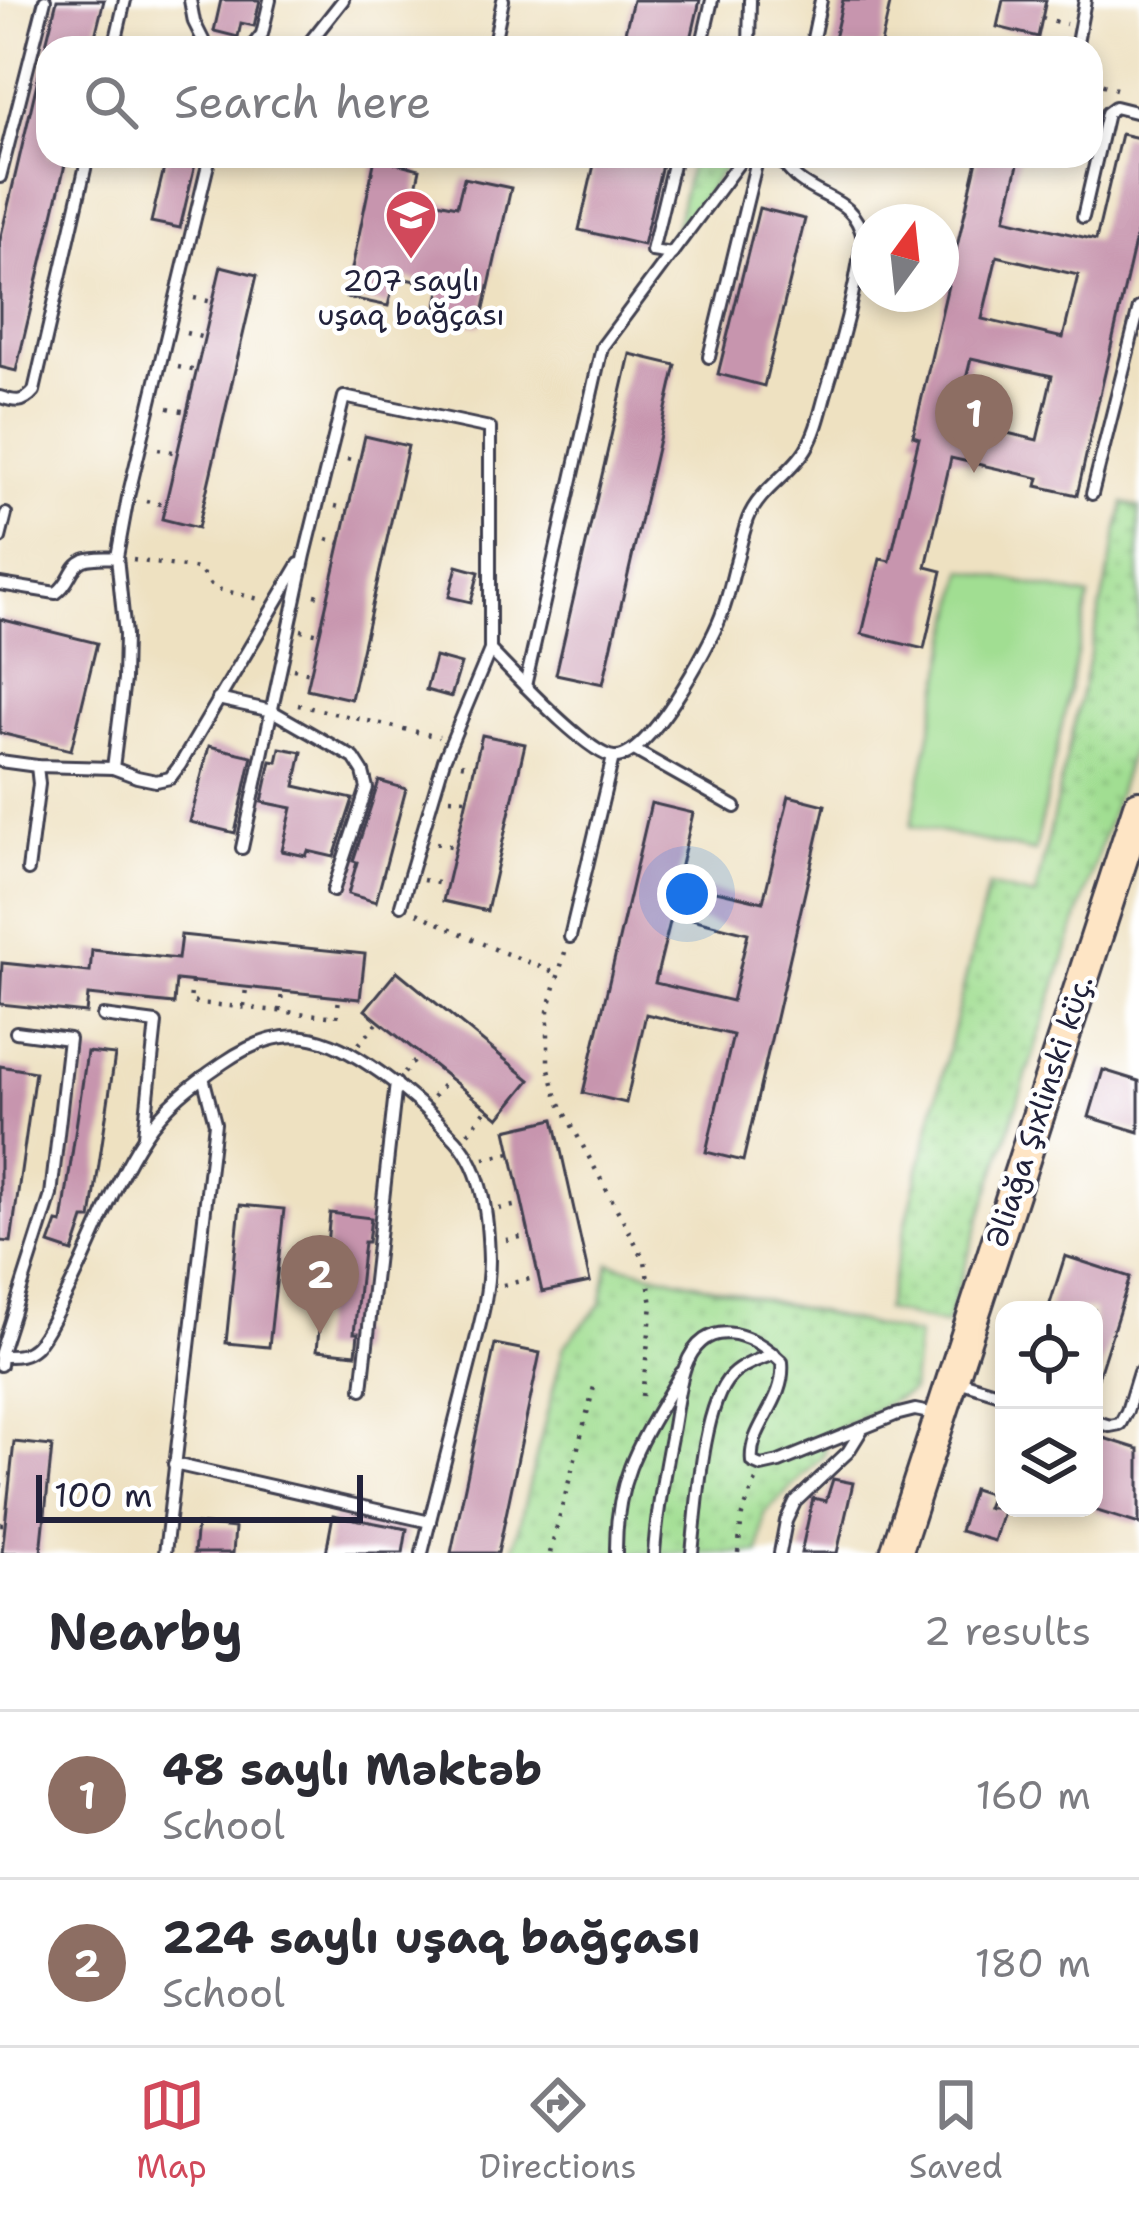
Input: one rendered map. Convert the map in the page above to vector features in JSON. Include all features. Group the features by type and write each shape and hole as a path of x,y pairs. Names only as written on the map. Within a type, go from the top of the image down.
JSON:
{"main road":[{"name":"Əliağa Şıxlinski küç.","path":"896,1553 1139,806"}],"lane":[{"path":"0,177 45,0"},
{"path":"117,36 125,0"},
{"path":"190,0 201,36"},
{"path":"260,36 270,0"},
{"path":"314,36 343,0"},
{"path":"496,36 503,0"},
{"path":"703,36 712,0"},
{"path":"749,36 750,0"},
{"path":"814,36 821,0"},
{"path":"1078,36 1085,0"},
{"path":"1103,130 1107,113 1115,107 1139,113"},
{"path":"0,397 16,403 34,391 85,168"},
{"path":"112,768 124,680 117,557 207,168"},
{"path":"672,168 652,251 672,254"},
{"path":"525,686 602,347 735,168"},
{"path":"709,357 759,168"},
{"path":"490,650 590,745 614,758 634,751 682,689 721,616 749,517 760,497 804,451 815,429 840,350 863,238 859,220 845,206 798,179 788,168"},
{"path":"1083,218 1094,168"},
{"path":"1092,494 1139,308"},
{"path":"242,848 344,397 490,428 490,650 452,740 400,905"},
{"path":"0,538 6,514"},
{"path":"0,761 112,768 156,781 170,778 305,555"},
{"path":"0,584 56,592 67,586 75,567 85,560 117,557"},
{"path":"218,700 274,705 354,758 363,772 367,788 333,891"},
{"path":"634,751 735,807"},
{"path":"570,937 614,758"},
{"path":"28,869 37,766"},
{"path":"103,1016 156,1023 143,1138"},
{"path":"0,1365 51,1195 69,1039 16,1032"},
{"path":"1,1355 20,1356 37,1345 143,1138 171,1101 256,1044 286,1036 316,1038 352,1053 424,1107 459,1143 472,1161 486,1212 489,1288 422,1553"},
{"path":"165,1553 215,1123 203,1076"},
{"path":"362,1389 396,1084"},
{"path":"616,1553 620,1493 632,1458 700,1342 715,1333 740,1334 764,1345 782,1362 784,1379 751,1449 752,1462 761,1466 915,1410 940,1415"},
{"path":"692,1553 704,1454 718,1396 731,1376 774,1354"},
{"path":"654,1553 658,1498 686,1365"},
{"path":"1103,1424 1120,1424 1139,1372"},
{"path":"952,1379 995,1391"},
{"path":"780,1553 795,1502 848,1452 863,1428"},
{"path":"174,1464 430,1522"}],"path":[{"path":"1042,18 1080,27"},
{"path":"1103,85 1118,90"},
{"path":"177,294 213,302"},
{"path":"168,329 205,338"},
{"path":"160,363 197,371"},
{"path":"151,404 187,412"},
{"path":"141,444 178,453"},
{"path":"128,497 165,506"},
{"path":"117,557 200,569 213,589 275,603"},
{"path":"274,705 452,740"},
{"path":"408,877 447,884"},
{"path":"400,905 559,974"},
{"path":"570,937 548,1011 548,1065 557,1098 646,1261 652,1305 639,1417"},
{"path":"192,982 190,1001 337,1017 339,997"},
{"path":"244,1007 246,988"},
{"path":"280,1011 282,991"},
{"path":"352,1053 379,1021"},
{"path":"396,1084 420,1054"},
{"path":"424,1107 448,1078"},
{"path":"459,1143 487,1109"},
{"path":"472,1161 511,1153"},
{"path":"486,1212 523,1204"},
{"path":"488,1244 530,1235"},
{"path":"489,1288 539,1277"},
{"path":"550,1553 595,1383"},
{"path":"738,1553 742,1515 761,1466"},
{"path":"0,1485 9,1486"}],"green space":[{"path":"689,168 724,168 673,239"},
{"path":"1124,503 1139,507 1139,727 946,1325 885,1310 988,886 1035,897"},
{"path":"964,570 1089,597 1035,852 911,826"},
{"path":"609,1263 918,1336 911,1391 828,1434 824,1455 764,1514 759,1553 512,1553 564,1346 601,1304"}],"building":[{"path":"57,0 104,0 95,36 48,36"},
{"path":"221,0 260,0 254,26 241,23 238,36 214,31"},
{"path":"633,0 700,0 692,36 624,36"},
{"path":"843,0 891,0 883,36 835,36"},
{"path":"1003,0 1046,0 1038,36 997,27"},
{"path":"36,87 36,168 64,168 16,371 0,367 0,240"},
{"path":"1121,134 1139,138 1139,225 1077,495 1037,486 1039,478 951,458 926,567 942,571 924,649 862,634 880,559 890,561 942,312 959,312 959,238 975,168 1017,168 1005,219 1096,240","holes":["997,256 1078,275 1063,338 982,319","971,358 1052,376 1037,440 956,421"]},
{"path":"164,168 194,168 180,228 151,222"},
{"path":"373,168 420,169 414,197 457,206 464,178 511,188 480,326 435,314 441,286 395,277 388,306 346,297"},
{"path":"593,168 661,168 643,245 579,230"},
{"path":"759,208 805,219 764,386 718,374"},
{"path":"221,266 257,275 198,528 162,519"},
{"path":"630,354 676,365 603,684 556,674"},
{"path":"365,436 408,446 351,699 307,689"},
{"path":"457,566 479,572 471,602 449,597"},
{"path":"0,619 97,643 71,750 0,733"},
{"path":"435,657 461,664 451,697 426,690"},
{"path":"482,735 525,744 487,911 443,901"},
{"path":"209,746 252,756 235,833 190,822"},
{"path":"280,748 302,752 295,786 353,799 334,857 282,851 292,808 262,802 271,761 277,762"},
{"path":"379,781 406,789 376,902 348,894 357,862 353,861"},
{"path":"789,796 825,805 743,1161 706,1152 733,1035 646,1014 626,1103 583,1093 651,803 693,813 677,882 763,902","holes":["672,914 748,933 732,1001 655,983"]},
{"path":"181,935 365,954 360,999 176,980 174,1004 88,995 86,1013 0,1004 2,963 90,972 92,950 178,959"},
{"path":"397,971 530,1080 499,1118 365,1010"},
{"path":"87,1052 115,1055 91,1219 84,1219 73,1252 49,1244 57,1222 62,1223"},
{"path":"0,1066 35,1072 11,1242 0,1241"},
{"path":"1103,1070 1139,1081 1139,1132 1089,1117"},
{"path":"554,1119 590,1282 542,1292 506,1130"},
{"path":"240,1205 284,1209 269,1347 226,1343"},
{"path":"330,1213 371,1218 368,1242 364,1242 356,1354 317,1350"},
{"path":"1065,1256 1130,1277 1103,1362 1103,1301 1051,1301"},
{"path":"495,1344 540,1353 498,1553 451,1553"},
{"path":"1103,1438 1139,1449 1139,1524 1103,1513"},
{"path":"14,1442 52,1446 41,1553 2,1553"},
{"path":"833,1479 853,1483 837,1553 801,1553 813,1498 826,1501"},
{"path":"973,1489 992,1495 987,1508 995,1508 995,1517 1001,1517 994,1541 960,1531"},
{"path":"333,1515 407,1529 403,1553 326,1553"},
{"path":"197,1524 235,1528 233,1553 194,1553"}],"place":[{"name":"207 saylı uşaq bağçası","path":"411,261"},
{"name":"48 saylı Məktəb","path":"974,473"},
{"name":"224 saylı uşaq bağçası","path":"320,1334"}]}
